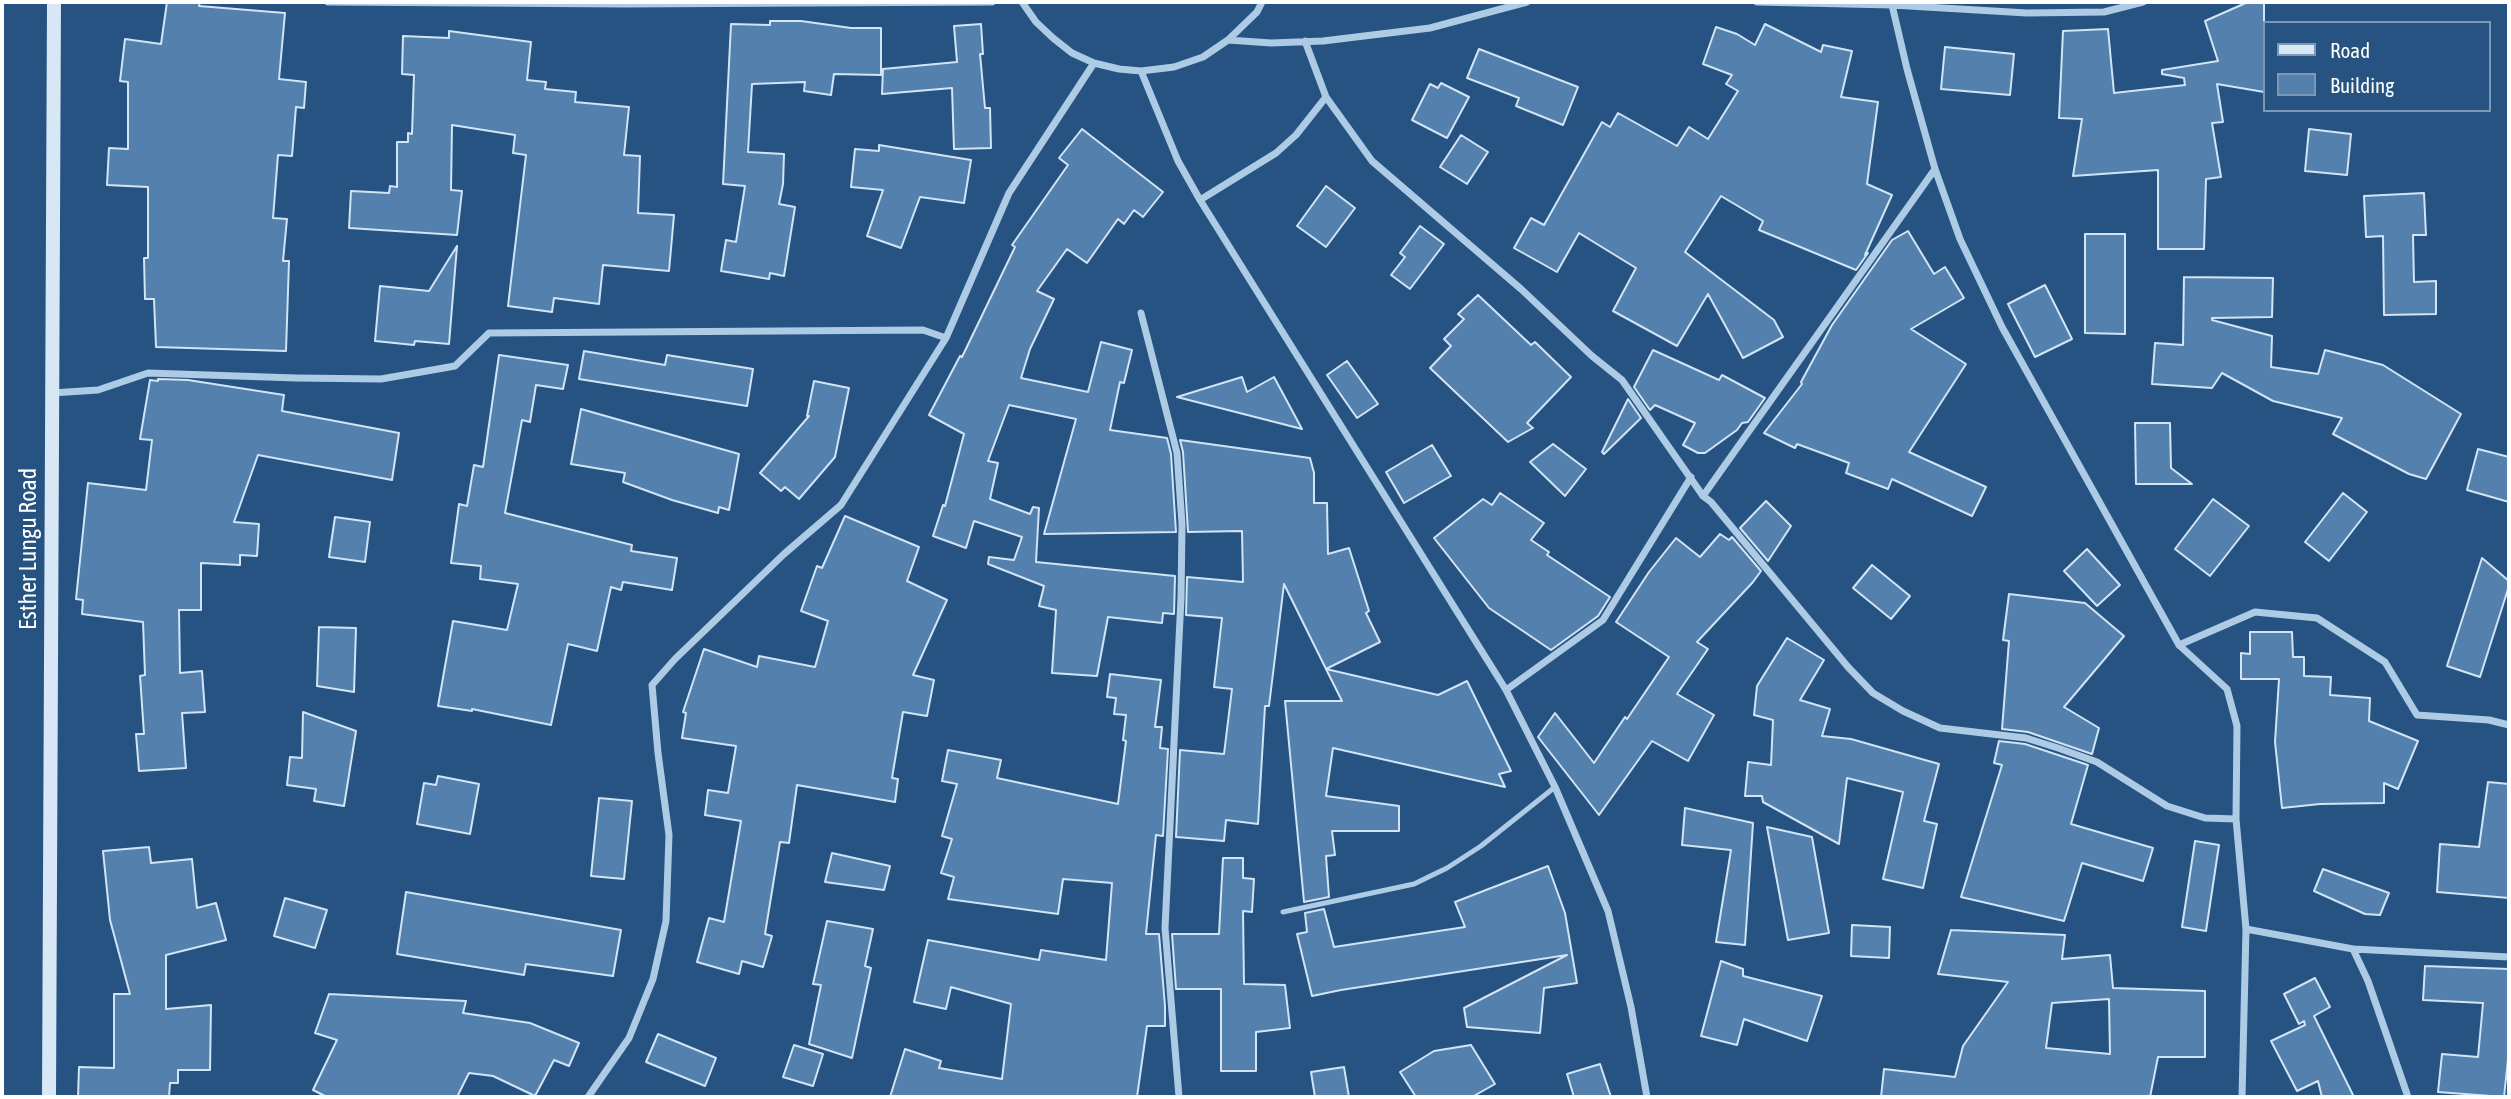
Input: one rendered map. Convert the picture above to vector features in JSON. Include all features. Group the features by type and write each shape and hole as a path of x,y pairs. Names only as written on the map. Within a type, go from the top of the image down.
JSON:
{"street":[{"name":"Esther Lungu Road","path":"49,1097 54,2"},
{"path":"328,2 992,2"},
{"path":"1022,2 1036,22 1072,52 1094,63 1141,71 1174,67 1203,57 1228,40 1257,12 1262,2"},
{"path":"1228,40 1271,43 1323,41 1430,28 1527,2"},
{"path":"1756,2 1892,5 2027,13 2104,12 2143,2"},
{"path":"1892,5 1906,69 1935,169 1960,239 2002,327 2179,645 2227,689 2237,726 2235,818 2246,929 2242,1097"},
{"path":"1305,41 1326,97 1372,162 1521,289 1592,356 1622,380 1703,496 1711,502 1848,667 1873,693 1940,728 2026,738 2097,762 2167,806 2204,818 2235,818"},
{"path":"588,1097 629,1038 653,979 666,921 669,835 652,685 675,659 784,554 841,505 946,338 1009,193 1094,63"},
{"path":"1141,71 1178,161 1200,200 1506,690 1555,787 1608,911 1631,1007 1647,1097"},
{"path":"1200,200 1276,153 1296,135 1326,97"},
{"path":"1703,496 1935,169"},
{"path":"1141,313 1178,453 1181,512 1181,612 1165,928 1179,1097"},
{"path":"51,394 98,390 148,373 381,379 455,366 489,333 923,330 946,338"},
{"path":"1506,690 1603,620 1691,477"},
{"path":"2179,645 2255,612 2317,618 2385,662 2417,715 2489,720 2509,725"},
{"path":"2246,929 2353,949 2509,957"},
{"path":"2353,949 2368,982 2408,1097"}],"lane":[{"path":"1283,912 1414,884 1447,868 1481,846 1555,787"}],"building":[{"path":"167,2 200,2 199,6 285,13 279,79 306,82 304,108 296,107 292,156 278,155 273,218 287,219 283,261 289,261 286,351 156,347 154,299 145,299 148,187 107,185 109,148 128,149 128,82 120,81 125,39 161,44"},
{"path":"2248,2 2264,2 2262,92 2217,84 2223,122 2212,123 2221,177 2206,179 2204,249 2158,249 2158,170 2073,176 2082,119 2059,118 2063,31 2108,29 2114,93 2185,85 2184,78 2162,74 2162,70 2218,61 2205,21"},
{"path":"770,21 881,28 881,75 834,74 831,95 804,91 805,82 752,84 748,152 784,154 779,204 795,207 784,276 770,273 769,279 721,271 726,240 736,242 745,186 723,184 731,24 770,25"},
{"path":"981,24 983,54 980,54 985,108 990,108 991,148 954,149 952,88 882,94 883,69 957,62 954,26"},
{"path":"1765,24 1821,52 1823,45 1852,51 1841,97 1878,102 1867,184 1892,195 1865,255 1868,253 1856,270 1759,230 1763,221 1721,196 1685,252 1774,320 1783,337 1743,358 1708,294 1677,346 1613,311 1636,268 1579,233 1557,272 1514,248 1531,218 1544,225 1602,122 1610,127 1618,113 1677,146 1689,127 1708,139 1738,91 1726,84 1732,75 1703,64 1716,27 1737,34 1755,45"},
{"path":"449,31 531,42 527,80 546,82 545,89 576,92 575,102 629,107 624,155 640,156 638,213 674,215 669,271 603,265 599,304 554,298 552,312 508,306 526,155 513,153 515,135 452,125 451,190 462,191 457,235 349,228 351,191 389,193 390,186 397,187 397,142 408,142 408,133 412,134 414,75 402,74 403,36 449,38"},
{"path":"1945,47 2014,54 2010,95 1941,89"},
{"path":"1479,49 1578,87 1563,125 1516,106 1519,98 1467,78"},
{"path":"1441,83 1469,97 1447,138 1412,120 1430,84 1438,88"},
{"path":"1082,129 1163,192 1143,217 1134,210 1124,224 1118,219 1087,263 1067,249 1037,291 1054,299 1030,349 1021,378 1088,392 1101,342 1132,350 1124,383 1120,382 1110,430 1167,438 1171,454 1176,532 1044,534 1076,419 1009,405 988,461 998,463 990,499 1030,514 1033,507 1039,508 1036,562 1175,576 1174,614 1163,613 1162,623 1108,617 1097,676 1052,673 1056,610 1039,606 1044,586 988,564 989,557 1014,560 1022,537 974,521 966,548 933,536 943,505 945,506 964,434 929,415 960,356 962,357 1015,247 1012,245 1068,165 1059,158"},
{"path":"2309,129 2351,134 2347,175 2305,171"},
{"path":"1461,135 1488,152 1467,184 1440,167"},
{"path":"879,145 971,160 964,203 920,197 901,248 867,236 883,190 851,187 855,149 879,151"},
{"path":"1326,186 1355,208 1326,247 1297,226"},
{"path":"2424,193 2426,235 2413,235 2414,282 2436,281 2436,314 2384,315 2383,236 2366,237 2364,196"},
{"path":"1420,226 1444,244 1410,289 1391,275 1405,257 1400,253"},
{"path":"1908,231 1934,274 1945,267 1964,298 1911,329 1966,364 1909,452 1986,487 1972,516 1892,479 1888,489 1846,473 1849,463 1797,444 1795,448 1764,433 1802,384 1832,325 1892,240"},
{"path":"2085,234 2125,234 2125,334 2085,333"},
{"path":"457,246 449,344 415,341 414,345 375,341 380,286 429,291"},
{"path":"2184,277 2273,278 2272,317 2212,318 2272,336 2271,367 2318,374 2325,350 2383,365 2461,414 2426,479 2409,474 2333,434 2342,418 2273,401 2222,373 2212,388 2152,384 2155,343 2183,345"},
{"path":"2045,285 2072,339 2035,357 2008,304"},
{"path":"1478,295 1531,345 1535,342 1571,377 1527,423 1533,428 1508,442 1430,368 1451,346 1444,339 1464,319 1458,314"},
{"path":"1653,350 1719,380 1722,375 1765,398 1748,422 1742,423 1737,430 1705,453 1698,453 1683,445 1695,423 1655,405 1650,410 1634,387"},
{"path":"584,351 665,365 667,355 753,369 747,406 579,379"},
{"path":"499,355 568,365 563,389 536,385 530,422 522,420 505,513 632,545 631,551 677,558 672,590 623,582 621,590 611,587 597,651 568,644 551,725 472,709 438,706 453,621 507,630 518,584 480,579 481,566 451,563 459,504 467,506 474,465 483,467"},
{"path":"1347,361 1378,404 1357,418 1327,375"},
{"path":"1242,377 1247,392 1274,377 1302,429 1177,397"},
{"path":"150,380 188,380 284,395 282,411 399,433 392,480 258,455 234,522 259,524 257,556 240,555 240,565 201,563 201,610 179,610 180,673 202,671 205,712 182,713 186,768 139,771 136,734 144,734 140,676 145,675 143,622 82,614 83,600 76,599 88,483 146,490 152,440 140,439"},
{"path":"814,381 849,388 835,457 799,499 785,487 781,491 760,473 809,416"},
{"path":"1628,399 1641,418 1604,454 1602,452"},
{"path":"581,409 739,454 729,510 719,507 718,513 672,500 623,482 625,473 571,464"},
{"path":"2135,423 2170,423 2171,468 2192,484 2136,484"},
{"path":"1180,440 1310,458 1314,473 1314,503 1327,503 1328,554 1349,548 1369,611 1366,613 1380,642 1326,669 1284,584 1269,706 1265,706 1258,824 1226,820 1224,841 1176,837 1180,750 1224,754 1232,689 1214,687 1222,618 1186,615 1187,577 1243,582 1242,531 1188,532"},
{"path":"1553,444 1586,469 1565,496 1530,462"},
{"path":"1432,445 1451,476 1404,503 1386,472"},
{"path":"2478,449 2509,457 2509,502 2467,490"},
{"path":"1500,493 1544,523 1531,540 1549,552 1547,555 1610,597 1598,616 1551,650 1489,608 1434,538 1483,499 1492,505"},
{"path":"2343,493 2367,512 2329,561 2305,542"},
{"path":"2213,499 2249,526 2210,576 2175,549"},
{"path":"1766,501 1791,526 1768,561 1740,528"},
{"path":"845,516 919,547 907,581 947,600 913,675 934,680 927,716 903,712 892,778 898,779 895,802 797,785 789,843 780,842 765,934 772,936 763,967 742,961 739,974 697,962 709,918 724,922 741,821 705,815 708,790 728,793 736,746 682,738 686,713 683,712 704,649 757,667 759,656 815,667 828,621 801,611 817,566 822,568"},
{"path":"335,517 370,522 365,562 329,557"},
{"path":"1720,534 1729,540 1732,537 1761,571 1697,642 1708,649 1677,694 1714,715 1688,761 1652,741 1599,815 1538,737 1555,713 1594,763 1669,657 1616,622 1649,572 1676,538 1700,557"},
{"path":"2087,549 2120,585 2097,606 2064,571"},
{"path":"2482,558 2509,581 2509,586 2480,677 2447,666"},
{"path":"1872,565 1910,596 1891,619 1853,588"},
{"path":"2009,594 2085,603 2124,636 2064,707 2099,728 2092,754 2028,732 2002,729 2009,641 2003,640"},
{"path":"319,627 356,628 354,692 317,686"},
{"path":"2250,632 2292,632 2293,657 2304,657 2304,676 2331,677 2330,695 2370,698 2369,721 2418,741 2398,789 2384,783 2384,803 2320,804 2282,808 2275,742 2279,679 2241,679 2241,653 2250,654"},
{"path":"1787,638 1824,660 1800,700 1830,709 1822,736 1851,739 1939,764 1924,821 1937,824 1923,888 1883,879 1903,792 1847,778 1839,844 1763,802 1762,796 1745,796 1748,762 1771,765 1773,720 1754,715 1757,686"},
{"path":"1326,669 1438,695 1467,681 1511,771 1499,774 1505,787 1333,748 1326,796 1399,806 1399,831 1332,831 1335,855 1326,856 1329,897 1304,902 1285,701 1342,701"},
{"path":"1110,674 1161,680 1155,727 1162,727 1160,748 1168,749 1163,836 1156,835 1146,934 1159,934 1165,1026 1147,1026 1137,1097 890,1097 905,1049 941,1061 939,1068 1002,1079 1011,1004 951,987 946,1009 914,1002 928,940 1039,960 1041,950 1106,960 1112,883 1063,879 1058,914 948,899 954,877 941,873 952,839 942,836 957,784 942,781 948,750 1001,760 997,778 1118,804 1126,741 1123,740 1126,715 1114,714 1116,698 1107,697"},
{"path":"303,712 356,731 344,806 314,801 316,789 287,785 290,757 302,758"},
{"path":"1999,741 2025,744 2088,765 2071,824 2153,848 2143,881 2082,863 2064,921 1961,897 2002,765 1994,763"},
{"path":"438,776 479,784 470,834 417,824 424,783 436,785"},
{"path":"2488,782 2509,784 2509,898 2437,892 2440,844 2479,847"},
{"path":"599,798 632,801 624,879 591,876"},
{"path":"1685,808 1753,823 1745,945 1716,942 1731,850 1682,845"},
{"path":"1767,827 1812,837 1829,933 1788,940"},
{"path":"2195,841 2219,845 2206,931 2182,927"},
{"path":"149,847 151,863 192,859 197,908 216,903 226,940 166,955 166,1009 211,1005 210,1070 178,1070 178,1083 170,1083 169,1097 78,1097 79,1067 114,1068 114,994 130,994 110,920 103,851"},
{"path":"832,853 890,866 884,890 825,882"},
{"path":"1223,858 1243,858 1243,878 1254,879 1252,912 1243,911 1244,984 1285,985 1290,1028 1256,1032 1256,1071 1221,1071 1221,989 1176,989 1172,934 1219,934"},
{"path":"1548,866 1565,913 1577,983 1544,988 1540,1033 1467,1027 1464,1008 1567,955 1312,996 1297,934 1307,932 1305,913 1324,909 1334,947 1465,927 1455,902"},
{"path":"2323,869 2389,893 2380,915 2365,914 2314,891"},
{"path":"406,892 621,930 613,976 526,964 524,975 397,954"},
{"path":"285,898 327,910 315,948 274,936"},
{"path":"827,921 873,929 865,966 871,968 852,1058 809,1044 821,985 813,984"},
{"path":"1852,925 1890,927 1889,958 1851,956"},
{"path":"1951,930 2065,935 2062,959 2110,955 2113,988 2205,991 2205,1057 2158,1057 2150,1097 1881,1097 1884,1069 1955,1077 1963,1046 2008,982 1938,974","holes":["2109,999 2110,1054 2046,1048 2052,1003"]},
{"path":"1721,961 1743,969 1743,976 1822,996 1807,1041 1744,1019 1737,1045 1701,1036"},
{"path":"2425,966 2509,969 2509,1050 2504,1097 2438,1092 2442,1054 2478,1057 2483,1003 2423,1000"},
{"path":"2315,978 2330,1007 2314,1016 2354,1097 2322,1097 2318,1081 2297,1091 2271,1041 2305,1025 2304,1021 2299,1024 2284,994"},
{"path":"329,994 466,1001 463,1013 530,1023 579,1043 569,1066 554,1060 535,1096 493,1076 469,1073 457,1097 327,1097 313,1090 337,1040 315,1033"},
{"path":"658,1034 716,1058 705,1086 646,1062"},
{"path":"794,1045 823,1054 813,1086 783,1077"},
{"path":"1471,1045 1495,1084 1472,1097 1416,1097 1400,1072 1434,1051"},
{"path":"1600,1064 1611,1097 1574,1097 1567,1074"},
{"path":"1344,1067 1349,1097 1315,1097 1311,1072"}]}
